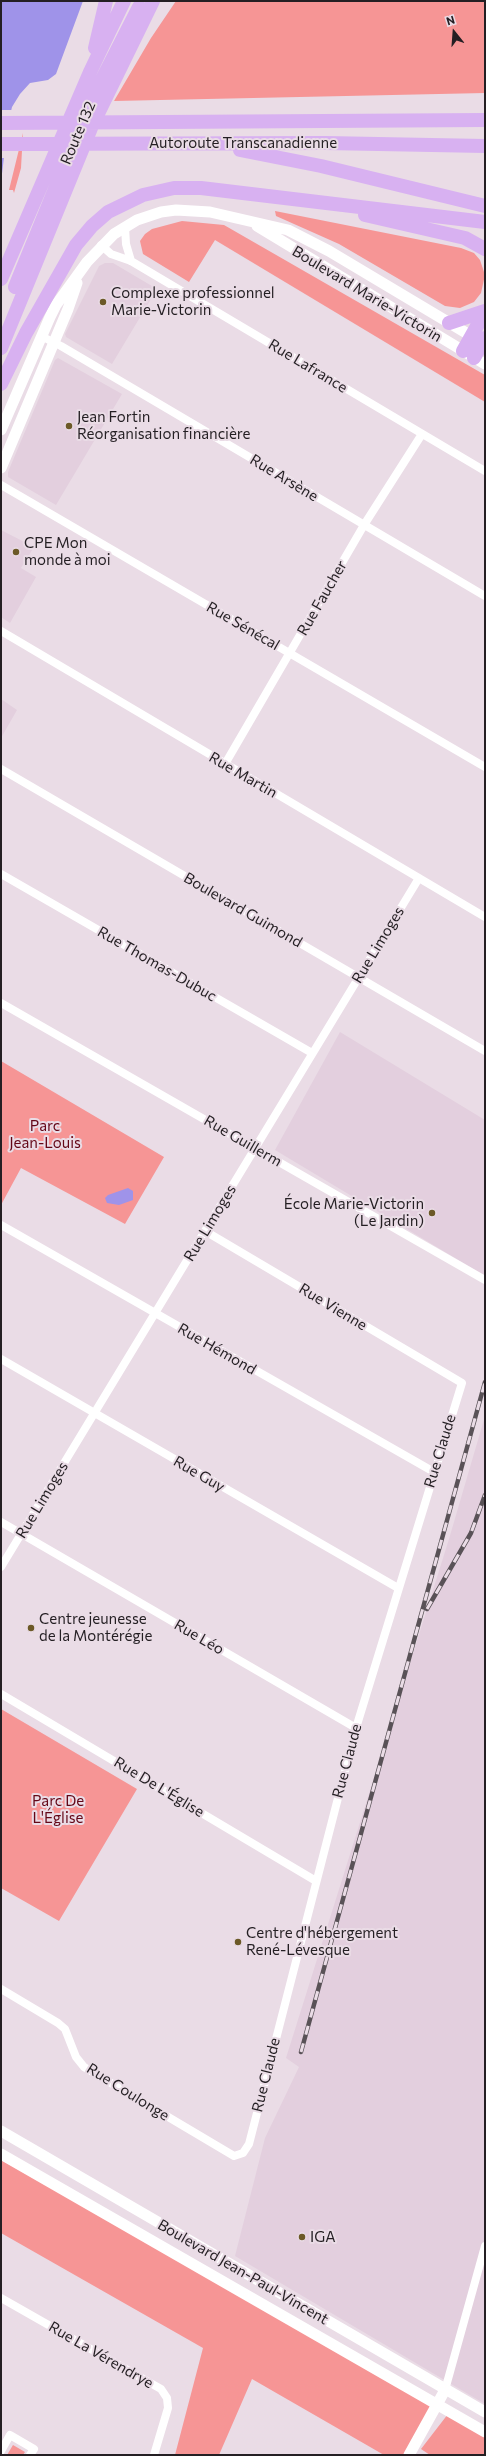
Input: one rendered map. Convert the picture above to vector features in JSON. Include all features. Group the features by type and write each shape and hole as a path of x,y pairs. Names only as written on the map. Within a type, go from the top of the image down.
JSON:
{"highway":[{"path":"90,72 106,1"},
{"path":"1,279 90,72 124,1"},
{"name":"Route 132","path":"1,322 97,89 142,1"},
{"path":"1,348 91,128 152,1"},
{"path":"468,120 485,114"},
{"name":"Autoroute Transcanadienne","path":"1,123 118,121 485,120"},
{"name":"Autoroute Transcanadienne","path":"1,144 325,143 485,146"},
{"path":"198,144 256,153 321,166 485,206"},
{"path":"1,384 26,333 76,245 96,223 117,207 154,192 181,188 201,188 485,222"},
{"path":"322,203 406,226 465,238 485,249"},
{"path":"449,323 485,311 481,341 474,358"}],"street":[{"name":"Boulevard Marie-Victorin","path":"1,430 41,336 56,305 101,245 125,227 145,217 176,210 218,213 288,230 308,239 481,341"},
{"name":"Boulevard Marie-Victorin","path":"251,222 290,248 474,358"},
{"path":"125,227 126,244 131,261"},
{"name":"Rue Lafrance","path":"101,245 111,254 131,261 485,471"},
{"name":"Boulevard Marie-Victorin","path":"1,468 68,309 79,275"},
{"name":"Rue Arsène","path":"41,336 54,342 485,596"},
{"name":"Rue Faucher","path":"225,764 364,525 422,434"},
{"name":"Rue Sénécal","path":"1,485 485,767"},
{"name":"Rue Martin","path":"1,632 485,917"},
{"name":"Boulevard Guimond","path":"1,770 485,1051"},
{"name":"Rue Thomas-Dubuc","path":"1,874 312,1053"},
{"name":"Rue Limoges","path":"1,1567 419,878"},
{"name":"Rue Guillerm","path":"1,1003 485,1280"},
{"name":"Rue Hémond","path":"1,1225 434,1472"},
{"name":"Rue Vienne","path":"205,1231 462,1383"},
{"name":"Rue Guy","path":"1,1359 398,1588"},
{"name":"Rue Claude","path":"249,2144 356,1728 462,1383"},
{"name":"Rue Léo","path":"1,1522 356,1728"},
{"name":"Rue De L'Église","path":"1,1694 316,1880"},
{"name":"Rue Coulonge","path":"1,1989 58,2022 65,2029 76,2057 84,2067 234,2156 243,2153 249,2144"},
{"name":"Boulevard Jean-Paul-Vincent","path":"1,2132 485,2412"},
{"name":"Boulevard Jean-Paul-Vincent","path":"1,2154 485,2432"},
{"path":"409,2455 445,2390 485,2246"},
{"path":"222,2282 228,2264"},
{"name":"Rue La Vérendrye","path":"1,2298 161,2389 167,2398 168,2408 154,2455"},
{"path":"1,2451 10,2435 34,2449 30,2455"}],"shaded area":[{"path":"1,1 83,1 56,74 48,80 30,83 20,94 12,107 8,124 1,182"},
{"path":"105,263 113,263 157,289 112,364 66,337 65,334 99,266"},
{"path":"58,358 122,394 56,505 8,477 8,472 55,360"},
{"path":"1,530 34,547 21,568 36,577 10,623 1,617"},
{"path":"1,699 17,710 1,738"},
{"name":"École Marie-Victorin (Le Jardin)","path":"340,1032 485,1120 485,1276 275,1150"},
{"path":"128,1188 133,1191 133,1200 119,1205 107,1203 105,1198 108,1195"},
{"path":"485,1416 485,2404 235,2256 265,2138 299,2067 286,2058 449,1539"}],"green space":[{"path":"176,1 485,1 485,93 114,101 151,38"},
{"path":"23,133 21,168 14,193 13,190 9,190"},
{"path":"275,211 461,248 474,253 480,260 485,275 481,293 474,302 460,308 445,306 339,244 276,216"},
{"path":"182,221 224,225 485,375 485,402 215,240 189,282 143,254 140,241 145,234 152,229"},
{"name":"Parc Jean-Louis","path":"1,1061 164,1157 125,1224 21,1168 1,1205"},
{"name":"Parc De L'Église","path":"1,1709 137,1789 59,1921 1,1888"},
{"path":"1,2160 437,2404 409,2455 384,2455 252,2379 219,2455 175,2455 203,2348 1,2233"},
{"path":"448,2414 485,2436 485,2455 430,2455 421,2449"},
{"path":"13,2445 25,2452 23,2455 7,2455"}],"pier":[{"path":"1,110 14,110 10,124 7,158 1,158"}],"railway":[{"path":"301,2052 485,1382"},
{"path":"427,1609 471,1533 485,1495"}],"place":[{"name":"Complexe professionnel Marie-Victorin","path":"103,302"},
{"name":"Jean Fortin Réorganisation financière","path":"69,426"},
{"name":"CPE Mon monde à moi","path":"16,552"},
{"name":"École Marie-Victorin (Le Jardin)","path":"432,1213"},
{"name":"Centre jeunesse de la Montérégie","path":"31,1628"},
{"name":"Centre d'hébergement René-Lévesque","path":"238,1942"},
{"name":"IGA","path":"302,2237"}]}
